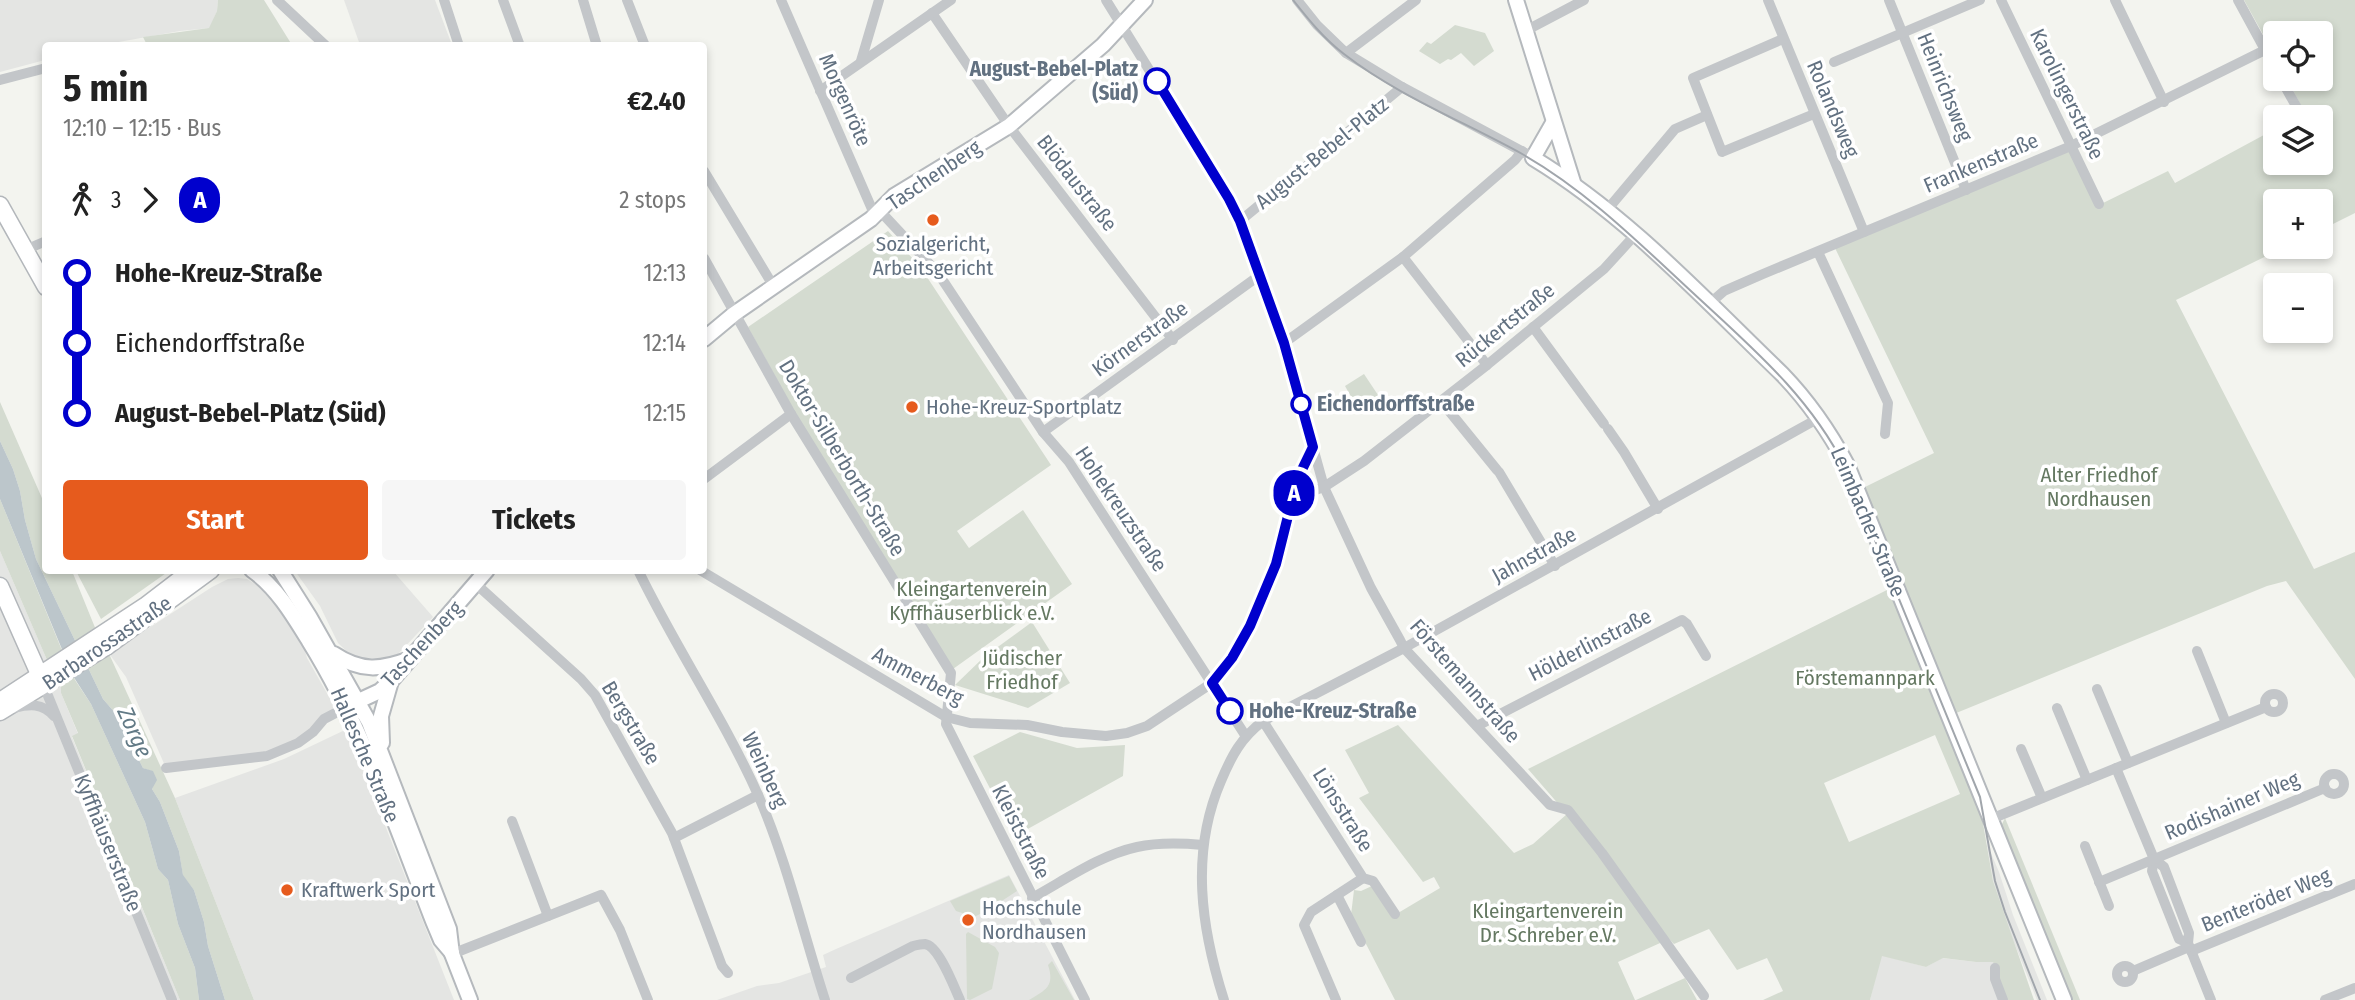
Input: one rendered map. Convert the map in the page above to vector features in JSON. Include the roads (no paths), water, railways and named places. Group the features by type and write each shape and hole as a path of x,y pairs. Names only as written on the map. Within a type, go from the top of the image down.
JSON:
{"main road":[{"path":"1123,25 1145,0"},
{"path":"1516,0 1573,182"},
{"name":"Taschenberg","path":"707,336 734,314 878,213 894,196 1009,126 1123,25"},
{"path":"1527,154 1553,123"},
{"name":"Leimbacher Straße","path":"1527,154 1573,182 1635,235 1801,393 1819,418 1847,465 2064,1000"},
{"path":"0,205 42,280"},
{"name":"Barbarossastraße","path":"0,712 204,574"},
{"name":"Hallesche Straße","path":"258,574 266,580 295,617 353,704 384,758 449,929 453,954 470,1000"},
{"name":"Hallesche Straße","path":"282,574 330,651 353,704 433,921 441,940 453,954"},
{"name":"Taschenberg","path":"353,704 380,691 391,681 415,657 484,574"},
{"name":"Kyffhäuserstraße","path":"0,586 22,635 48,677"},
{"path":"5,697 26,666 27,652 22,635"},
{"path":"330,651 348,663 374,668 415,657"},
{"name":"Barbarossastraße","path":"5,697 48,677"},
{"path":"384,758 381,716 391,681"}],"street":[{"path":"278,0 322,42"},
{"path":"443,0 458,42"},
{"path":"503,0 519,42"},
{"path":"583,0 596,42"},
{"path":"628,0 644,42"},
{"name":"Morgenröte","path":"781,0 820,91 878,213"},
{"path":"861,62 879,0"},
{"path":"820,91 951,0"},
{"name":"August-Bebel-Platz","path":"1107,0 1240,221 1402,87 1346,53 1317,25 1297,0"},
{"path":"1346,53 1416,0"},
{"path":"1525,31 1584,0"},
{"name":"Rolandsweg","path":"1768,0 1864,232"},
{"name":"Heinrichsweg","path":"1889,0 1966,190"},
{"path":"1834,61 1980,0"},
{"name":"Karolingerstraße","path":"2001,0 2099,204"},
{"path":"2115,0 2164,102"},
{"path":"2238,0 2263,46"},
{"name":"Blödaustraße","path":"932,13 1009,126 1173,340"},
{"path":"1783,39 1693,78 1722,152 1814,114"},
{"name":"Frankenstraße","path":"1709,304 1724,291 2071,146 2263,51"},
{"path":"0,80 42,69"},
{"path":"1402,87 1527,154"},
{"path":"1607,210 1675,129 1707,114"},
{"path":"1284,343 1403,257 1515,160 1527,154"},
{"path":"707,175 774,287"},
{"name":"Hohekreuzstraße","path":"878,213 938,273 1043,432 1069,462 1245,735"},
{"name":"Förstemannstraße","path":"1240,221 1284,343 1324,487 1371,588 1405,648 1550,806 1568,810 1704,996"},
{"name":"Rückertstraße","path":"1292,498 1324,487 1364,461 1604,270 1635,235"},
{"path":"25,250 42,243"},
{"path":"1818,252 1888,403 1885,434"},
{"path":"1403,257 1487,365"},
{"name":"Doktor-Silberborth-Straße","path":"707,264 791,414 951,673 946,718"},
{"name":"Körnerstraße","path":"1043,432 1260,275"},
{"path":"1533,327 1624,452 1658,509"},
{"path":"1441,401 1498,471 1555,566"},
{"path":"707,477 791,414"},
{"name":"Jahnstraße","path":"1245,735 1263,721 1405,648 1819,418"},
{"name":"Ammerberg","path":"707,574 946,718 970,723 1027,725 1075,734 1106,736 1128,733 1147,726 1212,683 1232,658 1250,626 1276,564 1297,480 1313,447"},
{"name":"Weinberg","path":"640,574 758,795 781,856 825,1000"},
{"name":"Bergstraße","path":"476,584 581,679 595,695 674,838 722,966 728,973"},
{"name":"Hölderlinstraße","path":"1477,726 1682,620 1706,656"},
{"path":"2197,651 2226,723"},
{"name":"Kyffhäuserstraße","path":"48,677 57,720 172,1000"},
{"path":"2097,689 2128,763"},
{"path":"166,768 267,756 298,743 324,719 353,704"},
{"name":"Barbarossastraße","path":"0,712 33,705 46,708 57,720"},
{"path":"1991,819 2266,707"},
{"path":"2057,708 2087,780"},
{"name":"Kleiststraße","path":"946,718 946,724 1085,1000"},
{"name":"Lönsstraße","path":"1263,721 1363,878 1373,881 1395,914"},
{"path":"1224,1000 1214,968 1203,909 1203,845 1214,796 1245,735"},
{"path":"2021,749 2042,798"},
{"path":"2116,768 2154,859 2164,867 2189,933 2189,947 2211,1000"},
{"name":"Rodishainer Weg","path":"2099,882 2325,788"},
{"path":"674,838 758,795"},
{"path":"512,821 548,916"},
{"path":"1032,898 1134,847 1160,843 1203,845"},
{"path":"2085,846 2109,906"},
{"path":"1336,1000 1304,925 1311,912 1363,878"},
{"name":"Benteröder Weg","path":"2133,971 2355,884"},
{"path":"453,954 601,895 620,930 648,1000"},
{"path":"1337,895 1361,943"},
{"path":"851,978 913,946 925,944 933,947 938,954 960,1000"},
{"path":"1995,968 1995,979 2003,1000"},
{"path":"2325,1000 2355,988"}],"tram line":[{"path":"1293,0 1330,42 1365,69 1409,96 1524,155 1570,185 1632,237 1756,352 1814,417 1845,467 1980,797 1995,881 2040,1000"}],"place":[{"name":"August-Bebel-Platz (Süd)","path":"1157,81"},
{"name":"Sozialgericht, Arbeitsgericht","path":"933,220"},
{"name":"Eichendorffstraße","path":"1301,404"},
{"name":"Hohe-Kreuz-Sportplatz","path":"912,407"},
{"name":"Hohe-Kreuz-Straße","path":"1230,711"},
{"name":"Kraftwerk Sport","path":"287,890"},
{"name":"Hochschule Nordhausen","path":"968,920"}],"park label":[{"name":"Alter Friedhof Nordhausen","path":"2099,487"},
{"name":"Kleingartenverein Kyffhäuserblick e.V.","path":"972,601"},
{"name":"Jüdischer Friedhof","path":"1022,670"},
{"name":"Förstemannpark","path":"1865,678"},
{"name":"Kleingartenverein Dr. Schreber e.V.","path":"1548,923"}],"water label":[{"name":"Zorge","path":"135,732"}]}
